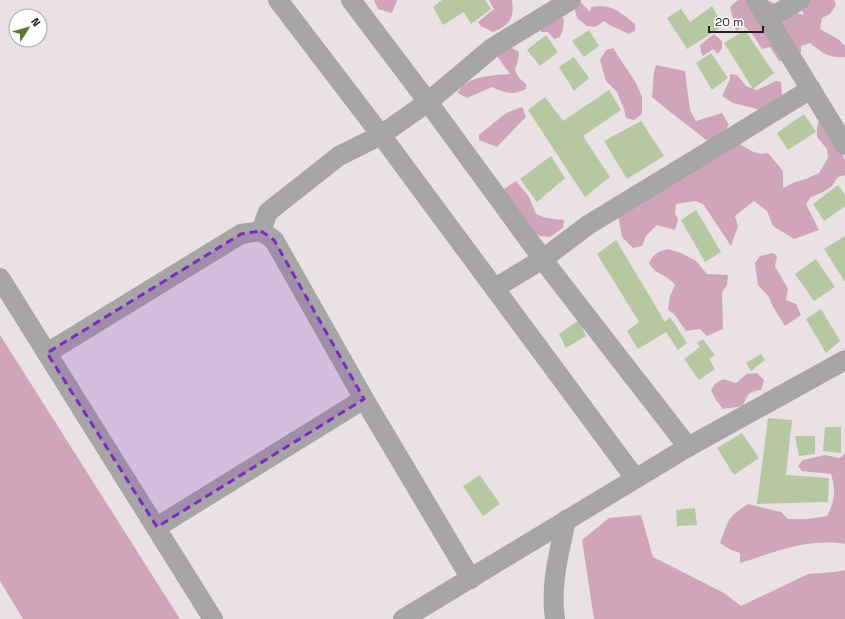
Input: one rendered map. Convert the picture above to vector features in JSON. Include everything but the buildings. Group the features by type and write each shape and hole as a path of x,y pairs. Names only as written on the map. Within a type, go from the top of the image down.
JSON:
{"street":[{"path":"278,0 381,135 635,478"},
{"path":"350,0 428,102 543,259 688,447"},
{"path":"261,232 268,212 339,156 381,135 428,102 492,48 571,0"},
{"path":"756,0 845,145"},
{"path":"768,19 800,0"},
{"path":"495,288 543,259 588,225 811,89"},
{"path":"47,353 241,234 261,232 274,240 364,399 471,579"},
{"path":"0,278 213,619"},
{"path":"403,619 635,478 845,360"},
{"path":"157,528 364,399"},
{"path":"555,619 552,602 555,572 566,520"}],"highlighted area":[{"path":"261,231 274,240 364,399 157,527 47,353 241,234"}],"shaded area":[{"path":"374,0 397,0 392,13 378,9"},
{"path":"489,0 512,0 513,6 512,16 507,24 499,30 493,32 481,26 478,22 494,9"},
{"path":"579,0 590,12 591,7 599,6 615,10 635,24 635,31 628,34 604,21 595,27 587,26 577,18 574,5"},
{"path":"738,0 767,0 793,12 804,15 793,0 834,0 836,5 830,14 822,18 820,29 838,39 845,46 845,57 830,56 810,43 801,46 801,52 787,61 779,61 770,47 762,49 753,35 744,26 736,31 730,7"},
{"path":"561,15 564,20 560,37 554,39 548,32 541,32 540,27"},
{"path":"714,34 722,41 722,48 718,54 713,49 703,56 700,45"},
{"path":"506,45 519,52 515,70 519,78 526,84 526,89 509,93 492,87 467,98 458,93 461,87 473,80 489,76 510,74 496,55"},
{"path":"613,48 636,83 642,97 642,114 634,120 626,118 617,92 606,81 600,60 606,50"},
{"path":"656,65 685,71 690,110 696,121 722,113 729,125 719,139 706,140 652,97 654,71"},
{"path":"730,74 737,75 746,86 757,90 776,81 781,82 782,95 775,102 761,110 733,103 722,96 730,79"},
{"path":"522,107 526,117 497,147 479,140 479,135 506,113"},
{"path":"819,121 842,152 845,161 845,175 838,177 832,186 823,192 811,197 806,204 819,230 794,239 773,226 767,211 754,201 735,216 738,226 731,246 703,204 695,201 676,204 675,213 678,220 675,230 657,225 646,236 642,246 633,248 622,237 617,210 738,143 756,153 768,153 783,171 783,188 819,173 828,158 827,149 817,137 817,127"},
{"path":"516,181 529,197 536,214 546,218 564,220 563,228 550,237 540,236 527,227 505,198 504,189"},
{"path":"668,249 681,253 696,261 707,274 728,275 727,285 722,292 723,329 707,336 700,329 686,331 674,314 668,310 670,296 675,285 668,278 658,273 649,263 652,257 657,253"},
{"path":"773,253 777,256 775,266 788,289 786,300 796,304 801,315 785,326 773,307 769,297 758,285 755,263 760,256"},
{"path":"0,335 180,619 23,619 0,581"},
{"path":"757,373 764,380 761,390 754,391 749,394 743,406 723,409 711,390 715,384 723,379 736,383 747,374"},
{"path":"845,454 845,544 805,544 740,563 740,553 731,550 720,543 729,520 748,504 781,512 788,519 807,519 827,516 832,505 834,495 834,485 831,474 802,471 798,466 803,460 825,455 839,458"},
{"path":"641,515 653,557 724,593 741,606 808,574 845,570 845,619 594,619 582,540 609,518"}]}
